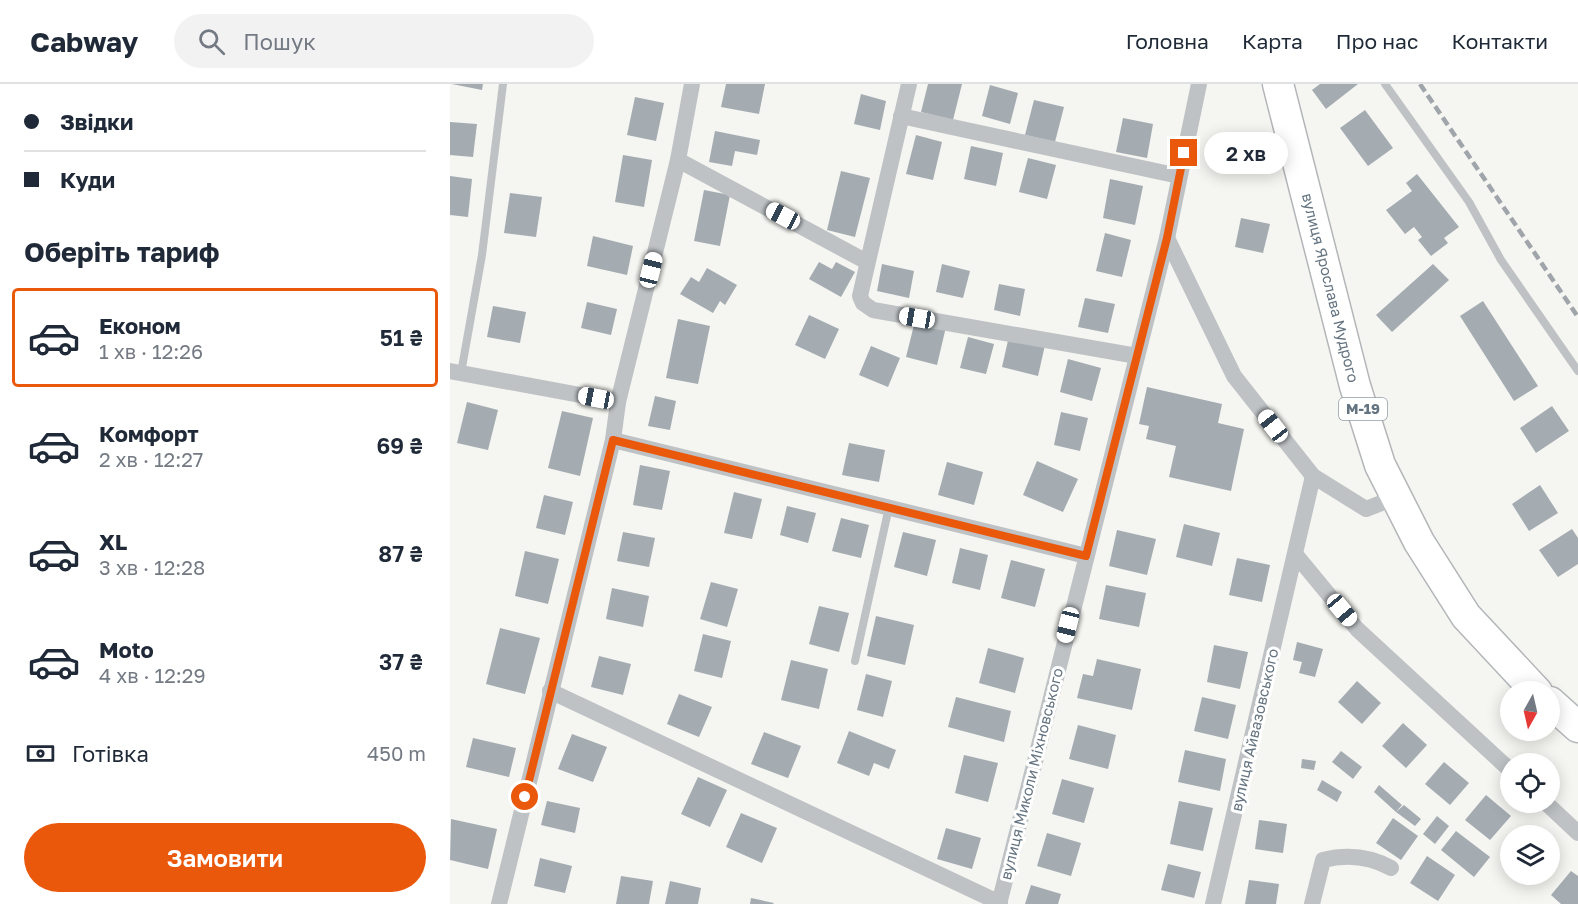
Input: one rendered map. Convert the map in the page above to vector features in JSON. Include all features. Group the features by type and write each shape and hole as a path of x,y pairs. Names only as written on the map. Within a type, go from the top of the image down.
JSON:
{"highway":[{"name":"вулиця Ярослава Мудрого","path":"1278,84 1355,386 1380,465 1419,542 1466,616 1527,681"},
{"path":"1560,711 1578,726"}],"street":[{"path":"499,904 613,440 618,402 678,160 692,84"},
{"path":"909,84 867,262 860,296 863,303 873,310 1137,356"},
{"name":"вулиця Миколи Міхновського","path":"999,904 1167,238 1198,84"},
{"path":"901,116 1179,176"},
{"path":"678,160 867,262"},
{"path":"1167,238 1234,376 1312,476 1366,509 1396,497"},
{"path":"455,372 618,402"},
{"path":"613,440 1086,556"},
{"name":"вулиця Айвазовського","path":"1213,904 1296,555 1312,476"},
{"path":"1296,555 1357,628 1500,762"},
{"path":"550,691 999,904"},
{"path":"1557,813 1578,833"},
{"path":"1312,904 1323,860 1343,855 1366,858 1391,868"}],"lane":[{"path":"455,372 482,255 502,84"},
{"path":"1385,84 1469,202 1501,260 1578,371"},
{"path":"855,661 890,507"}],"building":[{"path":"452,84 483,84 482,90"},
{"path":"726,84 765,84 759,114 721,107"},
{"path":"928,84 962,84 953,120 921,112"},
{"path":"1320,84 1358,84 1326,109 1312,90"},
{"path":"990,85 1018,93 1010,124 982,116"},
{"path":"861,94 886,101 880,130 854,124"},
{"path":"635,97 664,103 656,141 627,135"},
{"path":"1034,100 1064,107 1055,142 1025,135"},
{"path":"1365,110 1393,148 1368,166 1340,128"},
{"path":"1123,118 1153,124 1147,158 1116,152"},
{"path":"450,122 477,124 473,157 450,155"},
{"path":"715,131 760,140 757,155 735,151 732,166 709,162"},
{"path":"916,135 942,142 933,180 906,174"},
{"path":"971,146 1003,153 996,186 964,179"},
{"path":"623,155 652,160 644,207 615,202"},
{"path":"1028,158 1056,165 1047,199 1019,192"},
{"path":"841,171 870,178 855,237 827,230"},
{"path":"1417,174 1459,227 1444,238 1448,243 1431,256 1418,240 1422,237 1414,227 1405,234 1386,210 1412,191 1406,183"},
{"path":"450,176 472,179 468,217 450,215"},
{"path":"1110,179 1143,186 1135,225 1103,218"},
{"path":"704,190 730,195 720,246 694,241"},
{"path":"510,193 542,197 536,237 504,233"},
{"path":"1241,218 1270,224 1263,253 1235,247"},
{"path":"1105,233 1131,240 1122,277 1096,271"},
{"path":"593,236 633,246 627,275 587,266"},
{"path":"819,262 832,269 836,262 855,272 841,297 809,279"},
{"path":"882,264 914,271 909,298 877,291"},
{"path":"942,264 970,271 963,298 936,292"},
{"path":"1433,264 1449,280 1392,332 1376,315"},
{"path":"707,268 737,285 725,305 720,301 713,313 680,294 691,277 699,282"},
{"path":"999,284 1025,289 1020,316 994,310"},
{"path":"1085,298 1115,304 1108,333 1078,327"},
{"path":"1483,301 1538,386 1514,401 1460,316"},
{"path":"587,302 617,309 611,335 581,328"},
{"path":"493,306 526,312 520,343 487,337"},
{"path":"809,315 839,329 825,359 795,345"},
{"path":"678,319 710,326 698,384 666,378"},
{"path":"915,321 946,327 937,365 906,357"},
{"path":"1009,336 1045,345 1038,376 1002,367"},
{"path":"968,337 994,344 986,374 960,368"},
{"path":"871,346 900,358 888,387 859,375"},
{"path":"1068,359 1101,368 1092,401 1060,392"},
{"path":"1147,387 1222,404 1218,423 1244,429 1231,491 1169,477 1176,446 1146,439 1149,426 1139,424"},
{"path":"655,396 676,401 670,430 648,426"},
{"path":"467,402 498,410 488,450 457,443"},
{"path":"1552,406 1569,431 1536,453 1520,428"},
{"path":"562,411 593,418 580,476 548,468"},
{"path":"1061,412 1088,418 1080,451 1054,445"},
{"path":"849,443 885,450 879,482 842,475"},
{"path":"1037,461 1078,479 1063,512 1023,495"},
{"path":"947,462 983,472 974,505 938,495"},
{"path":"640,465 670,471 662,510 633,505"},
{"path":"1540,485 1558,513 1529,531 1512,504"},
{"path":"734,492 762,499 752,539 724,533"},
{"path":"544,495 573,502 565,535 536,528"},
{"path":"787,506 816,513 808,543 780,535"},
{"path":"841,518 869,525 861,558 832,551"},
{"path":"1184,524 1220,533 1212,566 1176,557"},
{"path":"1572,529 1578,538 1578,564 1558,577 1539,550"},
{"path":"1117,530 1156,539 1147,575 1109,566"},
{"path":"623,532 655,538 649,567 617,561"},
{"path":"903,532 936,540 927,576 894,567"},
{"path":"960,548 988,555 980,590 952,583"},
{"path":"525,551 559,559 548,604 515,596"},
{"path":"1237,558 1270,565 1262,602 1229,595"},
{"path":"1011,560 1045,569 1035,607 1001,598"},
{"path":"711,582 738,589 727,627 700,619"},
{"path":"1106,585 1146,593 1139,627 1099,619"},
{"path":"612,588 649,596 643,627 606,619"},
{"path":"819,606 849,613 839,652 809,644"},
{"path":"876,616 914,625 905,665 867,656"},
{"path":"500,628 540,638 525,694 486,684"},
{"path":"703,634 731,641 722,678 694,671"},
{"path":"1297,642 1323,649 1315,677 1299,673 1302,662 1293,660"},
{"path":"1214,645 1248,652 1240,689 1207,682"},
{"path":"988,648 1024,658 1015,693 979,683"},
{"path":"599,656 631,664 623,695 591,687"},
{"path":"1097,659 1141,669 1132,710 1077,698 1083,674 1093,676"},
{"path":"791,660 828,669 819,709 781,700"},
{"path":"866,674 892,681 883,717 857,710"},
{"path":"1357,681 1381,703 1362,724 1338,702"},
{"path":"679,694 712,707 699,737 667,724"},
{"path":"956,697 1011,711 1004,742 948,727"},
{"path":"1202,697 1236,705 1228,739 1194,731"},
{"path":"1403,723 1427,745 1406,768 1382,746"},
{"path":"1078,725 1116,735 1108,769 1069,759"},
{"path":"849,731 896,750 889,769 874,763 869,776 837,763"},
{"path":"764,732 801,746 788,778 751,764"},
{"path":"572,734 607,747 593,782 558,769"},
{"path":"473,738 516,748 509,777 466,767"},
{"path":"1185,750 1226,759 1220,791 1178,782"},
{"path":"1341,751 1362,767 1353,779 1332,762"},
{"path":"964,755 998,763 988,802 955,793"},
{"path":"1302,759 1316,761 1314,770 1301,768"},
{"path":"1444,762 1469,783 1450,805 1425,784"},
{"path":"698,777 727,790 710,827 681,814"},
{"path":"1062,779 1094,788 1084,823 1052,814"},
{"path":"1322,780 1342,792 1337,802 1317,790"},
{"path":"1379,785 1402,805 1396,812 1374,792"},
{"path":"1486,795 1500,807 1500,813 1507,813 1511,816 1503,825 1500,825 1500,829 1490,840 1465,820"},
{"path":"547,801 580,808 575,833 541,825"},
{"path":"1179,801 1213,808 1203,851 1170,844"},
{"path":"1404,805 1421,819 1415,826 1396,812"},
{"path":"741,813 777,828 762,863 726,847"},
{"path":"1437,816 1449,826 1435,844 1423,834"},
{"path":"1393,818 1418,836 1401,860 1376,843"},
{"path":"451,819 497,829 488,869 450,860"},
{"path":"1259,820 1287,824 1283,853 1255,849"},
{"path":"946,828 981,838 972,869 937,859"},
{"path":"1456,831 1490,857 1474,877 1441,850"},
{"path":"1047,833 1081,843 1071,876 1037,866"},
{"path":"1427,856 1455,875 1438,901 1410,883"},
{"path":"540,858 572,866 565,893 534,886"},
{"path":"1168,864 1201,872 1194,898 1161,890"},
{"path":"1571,871 1578,876 1578,904 1561,904 1551,895"},
{"path":"621,876 653,881 649,904 616,904"},
{"path":"1249,880 1279,884 1276,904 1245,904"},
{"path":"670,881 701,888 698,904 665,904"},
{"path":"1031,885 1061,894 1058,904 1025,904"},
{"path":"751,898 774,903 750,904"}],"railway":[{"path":"1420,84 1578,317"}],"route":[{"path":"525,797 613,440 1086,556 1167,238 1184,153"}]}
